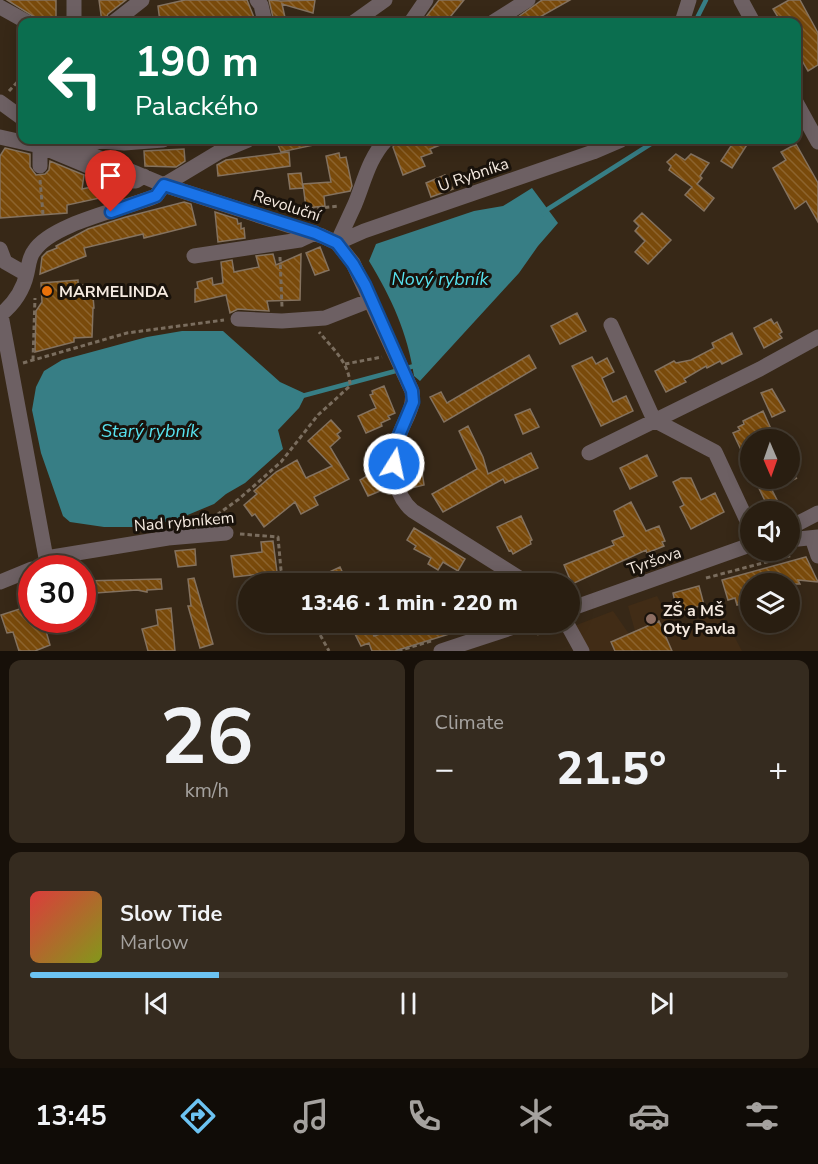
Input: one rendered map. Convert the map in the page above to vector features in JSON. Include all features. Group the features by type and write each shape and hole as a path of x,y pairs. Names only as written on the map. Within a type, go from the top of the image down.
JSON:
{"street":[{"path":"74,0 74,18"},
{"path":"119,18 142,0"},
{"path":"257,0 261,5 264,18"},
{"path":"360,18 385,0"},
{"path":"414,18 426,0"},
{"path":"499,18 528,0"},
{"path":"683,18 688,0"},
{"path":"741,0 751,18"},
{"path":"0,7 20,18"},
{"path":"3,99 18,113"},
{"path":"801,111 818,142"},
{"path":"0,137 18,141"},
{"path":"31,144 124,180 136,181 144,176"},
{"name":"Revoluční","path":"64,144 164,185 315,233 337,243 357,269 393,357 412,391 413,402 397,440 394,457 402,500 413,512 521,573"},
{"path":"45,555 0,315 16,300 33,252 47,238 76,224 156,196 164,185 219,152 238,144"},
{"path":"337,243 371,161 382,144"},
{"name":"U Rybníka","path":"337,243 364,231 612,144"},
{"path":"40,146 40,166"},
{"path":"194,256 300,240 315,233"},
{"path":"0,249 5,262 27,274"},
{"path":"238,319 282,321 325,318 371,300"},
{"path":"611,325 654,420 715,452 740,506"},
{"path":"589,453 760,369 818,337"},
{"path":"800,522 818,513"},
{"name":"Nad rybníkem","path":"64,555 168,538 226,533"},
{"path":"800,539 815,537 818,556"},
{"name":"Tyršova","path":"580,605 740,549"},
{"path":"0,582 18,575"},
{"path":"442,651 496,633"},
{"path":"572,633 582,651"}],"path":[{"path":"3,99 18,82"},
{"path":"40,166 44,214"},
{"path":"272,220 281,213 355,204"},
{"path":"279,243 282,321"},
{"path":"33,360 33,309 36,291"},
{"path":"11,367 127,333 238,319"},
{"path":"205,522 239,499 280,462 318,415 350,386 350,377 345,364 309,320"},
{"path":"345,364 393,357"},
{"name":"Nad rybníkem","path":"226,533 278,537 282,573"},
{"path":"320,633 329,651"}],"shaded area":[{"name":"ZŠ a MŠ Oty Pavla","path":"657,596 675,629 721,612 742,651 587,651 578,633 580,633 580,624 613,611 629,634 635,631 628,606"}],"water":[{"name":"Nový rybník","path":"532,188 558,223 519,273 420,381 414,376 398,316 369,261 376,244 474,211 503,206"},
{"name":"Starý rybník","path":"182,331 223,331 280,382 306,394 299,408 278,430 283,449 245,483 214,504 178,519 143,527 104,527 70,522 63,516 41,453 32,410 36,387 44,371 62,360 147,337"}],"building":[{"path":"7,0 56,0 56,18 36,18"},
{"path":"99,0 126,0 106,18 101,18"},
{"path":"185,0 247,0 254,18 160,18 158,6"},
{"path":"269,0 315,0 313,13 282,4 285,18 273,18"},
{"path":"439,0 464,0 449,18 425,18"},
{"path":"542,0 570,0 538,18 517,18"},
{"path":"789,0 800,0 818,33 818,65 808,71 801,59 801,18 779,18 773,9"},
{"path":"278,144 314,144 314,145 281,152"},
{"path":"395,144 443,144 430,149 432,153 421,157 425,166 403,175 393,147"},
{"path":"732,144 747,144 732,168 721,161"},
{"path":"796,144 818,183 818,222 806,201 795,209 773,168 786,160 781,152"},
{"path":"5,148 30,154 30,167 36,175 45,174 49,170 50,161 84,175 82,189 106,184 109,196 67,205 67,213 0,218 0,156"},
{"path":"184,149 185,161 176,167 145,166 144,151"},
{"path":"289,152 290,166 218,176 217,165 226,160"},
{"path":"339,153 340,158 346,157 352,186 350,191 324,196 325,206 306,208 303,184 331,182 326,156"},
{"path":"676,154 685,160 691,154 709,163 697,184 714,198 704,211 685,195 692,187 669,170 671,166 667,162"},
{"path":"301,173 303,188 290,189 288,174"},
{"path":"445,175 453,189 431,197 426,183"},
{"path":"184,202 191,204 196,225 144,238 143,234 84,248 86,256 40,274 42,257 47,252 88,229"},
{"path":"215,212 237,219 238,224 241,223 241,229 244,228 245,238 218,242"},
{"path":"642,213 671,240 648,264 635,252 645,241 635,231 639,226 634,221"},
{"path":"320,247 329,270 315,275 306,253"},
{"path":"273,254 276,265 301,254 300,300 267,301 269,311 238,309 230,313 226,295 195,302 197,282 212,278 213,285 223,283 221,262 232,260 234,272 259,267 256,256"},
{"path":"78,280 78,285 92,285 94,308 92,337 74,338 74,342 35,352 36,311 42,302 41,283"},
{"path":"577,313 586,331 560,344 551,326"},
{"path":"771,319 774,324 777,322 782,338 764,348 754,328"},
{"path":"732,333 742,354 722,364 720,361 707,368 706,366 684,379 686,382 666,392 655,371 674,361 676,363 691,360 714,348 712,343"},
{"path":"529,355 536,368 444,422 430,397 441,392 447,403"},
{"path":"592,357 596,364 607,358 614,372 602,378 613,402 626,396 633,411 601,426 572,366"},
{"path":"384,386 395,413 388,416 390,419 381,423 382,426 366,433 358,416 376,408 370,395 373,394 372,391"},
{"path":"772,389 785,411 772,417 761,393"},
{"path":"530,409 539,427 523,434 515,415"},
{"path":"763,411 771,429 740,430 738,427 744,424 743,421"},
{"path":"331,420 341,431 337,434 340,438 330,447 349,479 314,497 318,505 301,514 295,502 264,527 255,514 252,516 244,505 257,494 254,491 276,472 297,460 306,478 332,466 308,441"},
{"path":"468,426 483,457 488,474 531,453 538,468 505,483 503,479 443,512 432,494 477,469 459,431"},
{"path":"740,430 740,448 733,433"},
{"path":"647,455 657,476 630,489 620,468"},
{"path":"377,470 382,476 385,489 368,496 360,480"},
{"path":"422,471 424,485 411,488 408,473"},
{"path":"681,478 691,478 701,500 715,493 724,512 691,529 680,507 684,505 673,482"},
{"path":"759,489 774,489 772,490 777,500 765,501"},
{"path":"631,502 646,531 659,526 665,541 662,542 664,546 647,553 646,550 580,580 580,573 567,573 564,565 614,545 612,541 624,536 614,511"},
{"path":"521,516 532,540 531,544 513,554 511,550 509,551 497,527"},
{"path":"414,528 465,559 458,571 443,562 438,570 428,564 431,558 414,549 416,546 407,540"},
{"path":"273,541 277,572 238,573 238,577 234,577 231,556 262,552 261,542"},
{"path":"195,549 196,565 178,567 175,551"},
{"path":"806,557 818,582 800,580 800,573 748,573 791,561 800,561 800,559"},
{"path":"340,567 343,573 327,573"},
{"path":"740,575 740,604 737,605 735,598 728,600 722,580"},
{"path":"194,578 213,644 200,648 188,606 191,606 188,579"},
{"path":"161,579 162,589 147,590 147,592 137,590 96,593 96,581"},
{"path":"699,586 704,605 677,612 673,593"},
{"path":"171,608 175,651 148,651 142,629 158,625 156,610"},
{"path":"18,610 18,633 47,633 50,645 35,651 19,651 13,632 7,633 1,615"},
{"path":"659,621 672,651 615,651 611,642"},
{"path":"354,633 372,633 374,636 383,633 452,633 395,651 372,651 369,643 361,646"}],"waterway":[{"path":"697,18 706,0"},
{"path":"544,214 548,209 651,144"},
{"path":"302,396 418,365"}],"place":[{"name":"MARMELINDA","path":"47,291"},
{"name":"ZŠ a MŠ Oty Pavla","path":"651,619"}],"route":[{"path":"111,212 156,196 164,185 315,233 337,243 360,274 412,391 413,402 397,440 394,464"}]}
